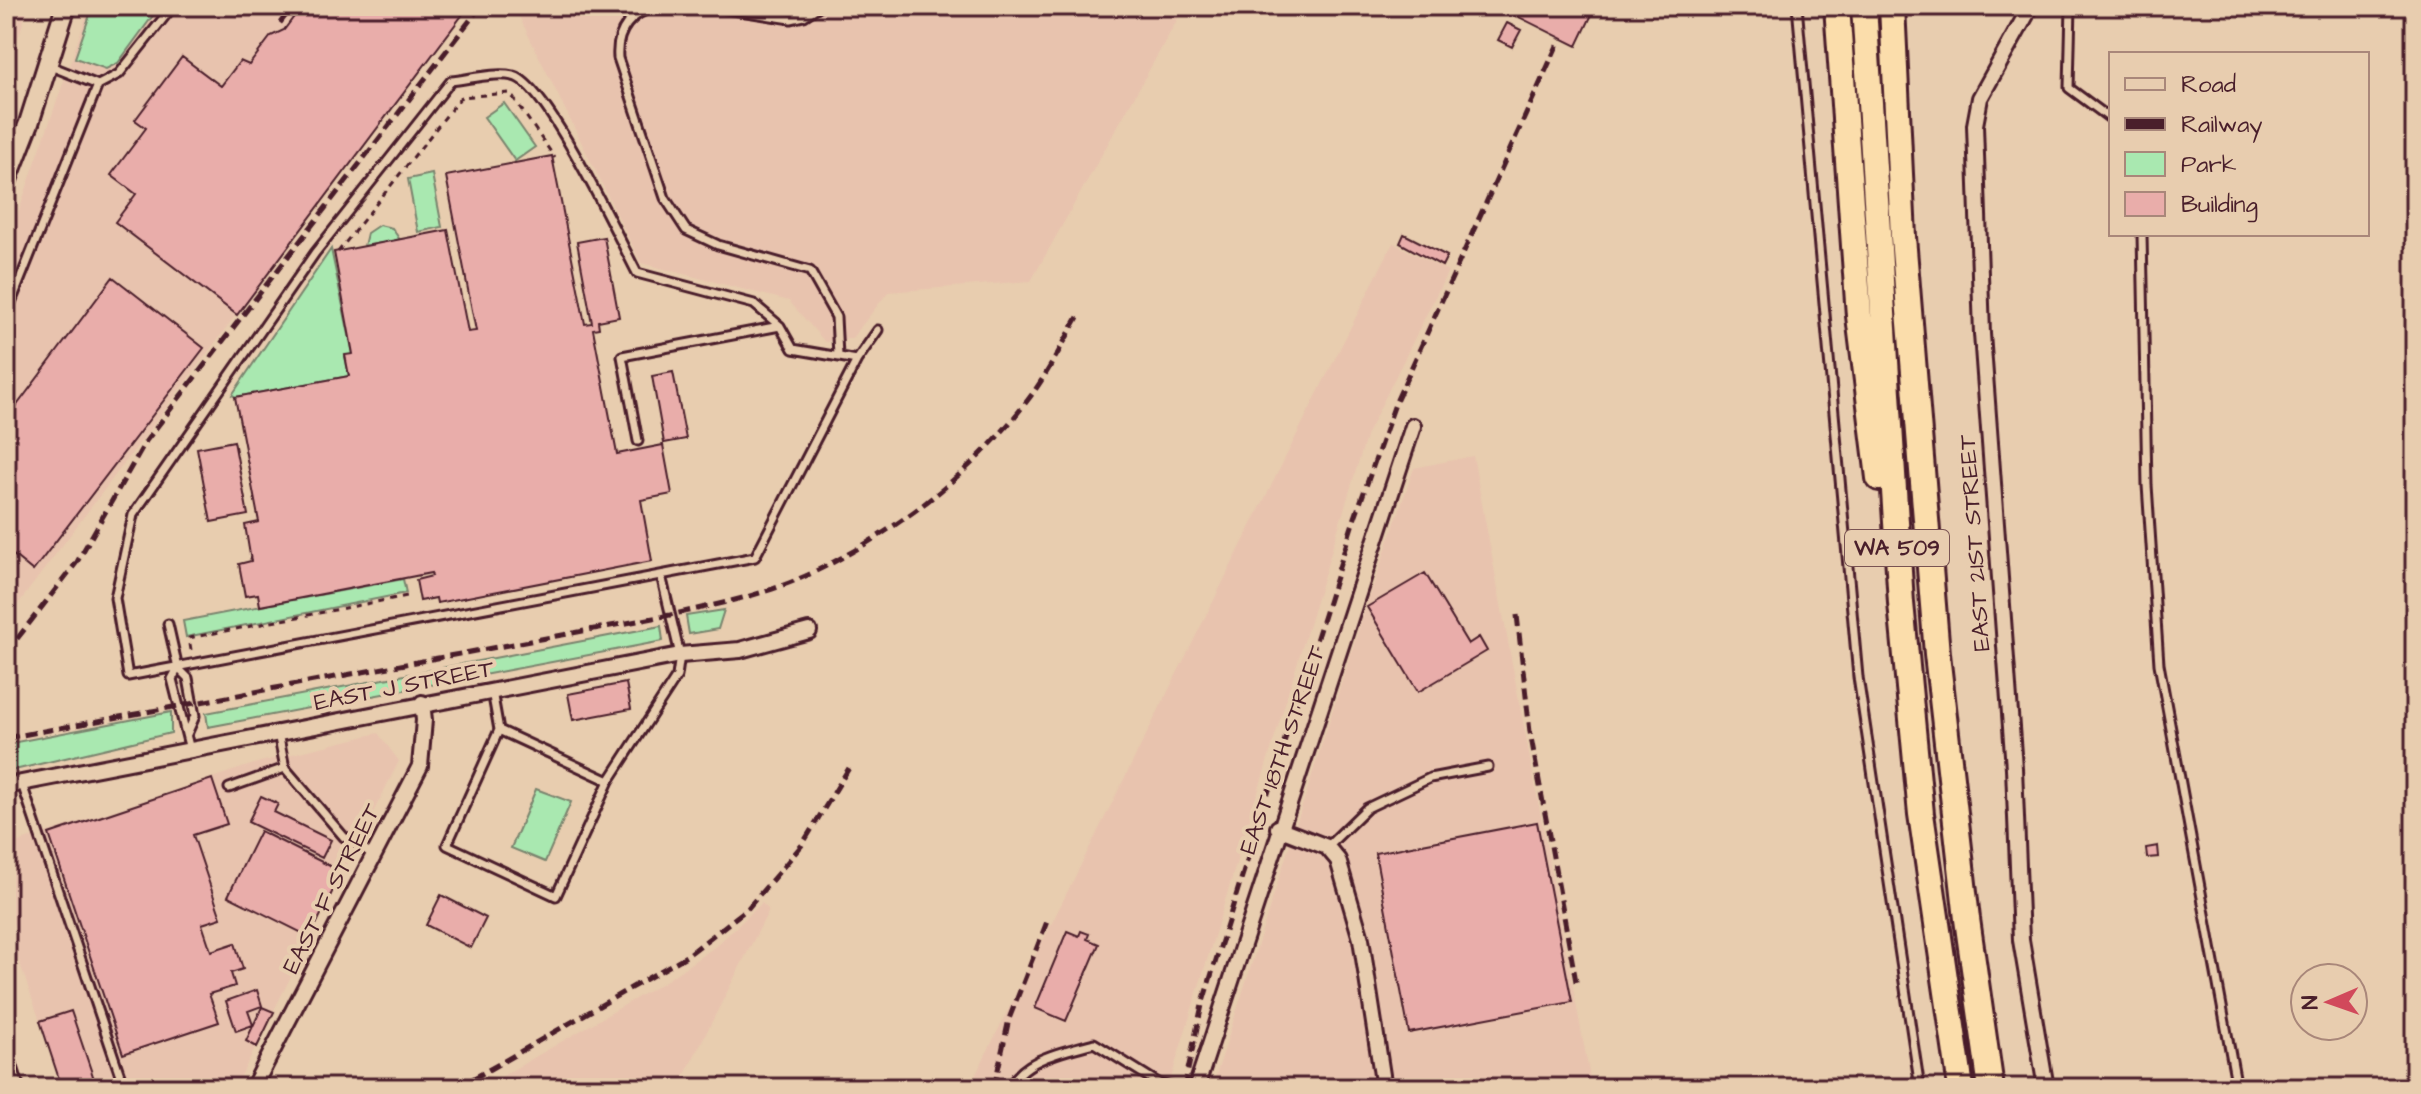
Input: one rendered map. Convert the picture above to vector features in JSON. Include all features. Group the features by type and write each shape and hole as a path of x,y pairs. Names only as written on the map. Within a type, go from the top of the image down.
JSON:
{"highway":[{"path":"1837,6 1865,376 1901,603"},
{"name":"WA 509","path":"1864,6 1901,603 1921,814 1961,1088"},
{"name":"WA 509","path":"1892,6 1903,237 1937,654 1967,919 1991,1088"},
{"path":"1898,97 1899,6"}],"street":[{"path":"6,182 66,6"},
{"name":"EAST 21ST STREET","path":"2031,6 1980,98 1975,125 1982,334 2014,768 2021,940 2046,1088"},
{"name":"EAST 18TH STREET","path":"1196,1088 1278,828 1298,783 1413,426"},
{"name":"EAST J STREET","path":"6,786 680,655 740,650 809,631"},
{"name":"EAST F STREET","path":"253,1088 420,766 424,720 422,703"},
{"path":"1278,828 1327,847 1343,871 1357,924 1384,1088"},
{"path":"6,1063 12,1088"}],"lane":[{"path":"7,310 98,85 119,74 173,6"},
{"path":"656,6 632,16 617,47 670,208 686,230 700,238 810,271 836,317 838,356"},
{"path":"707,6 791,19 804,16 819,6"},
{"path":"1797,6 1858,677 1920,1088"},
{"path":"2071,6 2069,88 2109,118"},
{"path":"47,65 98,85"},
{"path":"857,360 793,349 780,326 754,304 637,273 562,131 530,85 514,76 451,81 315,253 133,515 115,598 128,676 755,557 857,360 878,330"},
{"path":"2142,236 2147,485 2159,664 2237,1088"},
{"path":"638,441 622,356 780,326"},
{"path":"492,691 499,730 447,845 556,896 609,781 677,676 680,655 661,575"},
{"path":"168,624 178,668 188,678 195,716 187,734"},
{"path":"178,668 172,679 190,750"},
{"path":"499,730 609,781"},
{"path":"277,732 285,768 344,837 374,855"},
{"path":"1327,847 1367,808 1430,778 1488,767"},
{"path":"229,788 285,768"},
{"path":"22,782 123,1084 131,1088"},
{"path":"1010,1088 1013,1081 1042,1058 1094,1043 1160,1084 1175,1088"}],"path":[{"path":"338,252 461,97 510,93 555,158"},
{"path":"192,656 189,638 407,596"}],"shaded area":[{"path":"6,6 29,6 6,72"},
{"path":"90,6 469,6 6,620 6,247"},
{"path":"514,6 1185,6 1031,281 888,292 852,338 825,342 789,301 641,263"},
{"path":"1393,243 1448,271 1367,434 1168,1088 969,1088"},
{"path":"1473,456 1592,1088 1212,1088 1366,606 1414,468"},
{"path":"378,733 399,761 235,1088 97,1088 72,1011 40,1021 13,944 16,932 6,903 6,862 13,858 9,845 260,762"},
{"path":"762,903 769,910 678,1088 482,1088 664,982 716,946"}],"green space":[{"path":"93,6 160,6 118,63 106,69 75,58"},
{"path":"504,103 535,147 515,161 484,117"},
{"path":"432,174 442,227 418,232 408,179"},
{"path":"379,225 392,228 400,240 364,246 367,233"},
{"path":"331,249 353,354 345,356 349,376 236,397 232,395"},
{"path":"403,579 406,593 186,637 183,621"},
{"path":"724,610 718,629 689,634 686,616"},
{"path":"661,626 663,641 208,727 206,713"},
{"path":"171,712 171,733 6,772 6,744"},
{"path":"536,789 571,802 545,862 511,848"}],"building":[{"path":"302,6 469,6 237,315 115,222 136,194 111,175 146,128 135,120 182,57 221,86 240,61 249,65 271,36 284,30"},
{"path":"1497,6 1596,6 1577,46"},
{"path":"1507,23 1521,30 1512,47 1498,40"},
{"path":"552,156 585,324 592,323 577,242 604,237 619,317 598,321 599,328 593,329 617,454 663,445 672,494 641,500 652,561 437,603 436,598 420,601 416,580 432,576 431,573 260,606 258,594 245,596 239,564 251,561 245,525 259,522 235,397 349,376 345,355 353,354 334,252 448,230 468,332 476,331 446,176"},
{"path":"1404,234 1447,256 1442,266 1400,243"},
{"path":"113,277 204,348 33,571 6,549 6,420"},
{"path":"673,372 686,439 664,443 652,376"},
{"path":"234,441 248,515 211,522 197,448"},
{"path":"1425,573 1468,644 1479,637 1487,651 1418,692 1367,607"},
{"path":"626,683 631,709 573,720 568,694"},
{"path":"212,779 227,824 193,835 221,918 202,924 211,951 235,943 243,969 231,973 235,986 209,994 219,1022 123,1054 49,834"},
{"path":"261,796 278,804 274,812 331,840 322,858 248,822"},
{"path":"1537,822 1572,1002 1409,1033 1375,853"},
{"path":"260,831 342,872 310,937 228,896"},
{"path":"2158,846 2159,857 2147,858 2146,848"},
{"path":"441,895 486,918 471,948 426,925"},
{"path":"1067,931 1079,936 1081,931 1089,934 1087,939 1099,944 1066,1021 1035,1008"},
{"path":"257,990 262,1006 248,1011 253,1025 236,1031 226,1001"},
{"path":"262,1007 274,1012 257,1047 246,1041"},
{"path":"71,1011 97,1088 62,1088 40,1021"}],"railway":[{"path":"280,23 293,6"},
{"path":"6,653 77,562 146,441 481,6"},
{"path":"1184,1088 1202,1005 1352,526 1395,404 1560,39"},
{"path":"6,738 670,615 744,598 799,579 876,538 958,476 1027,401 1078,317"},
{"path":"1517,615 1530,732 1577,987"},
{"path":"457,1088 688,955 748,908 802,845 852,763"},
{"path":"994,1088 1009,1019 1048,919"}]}
